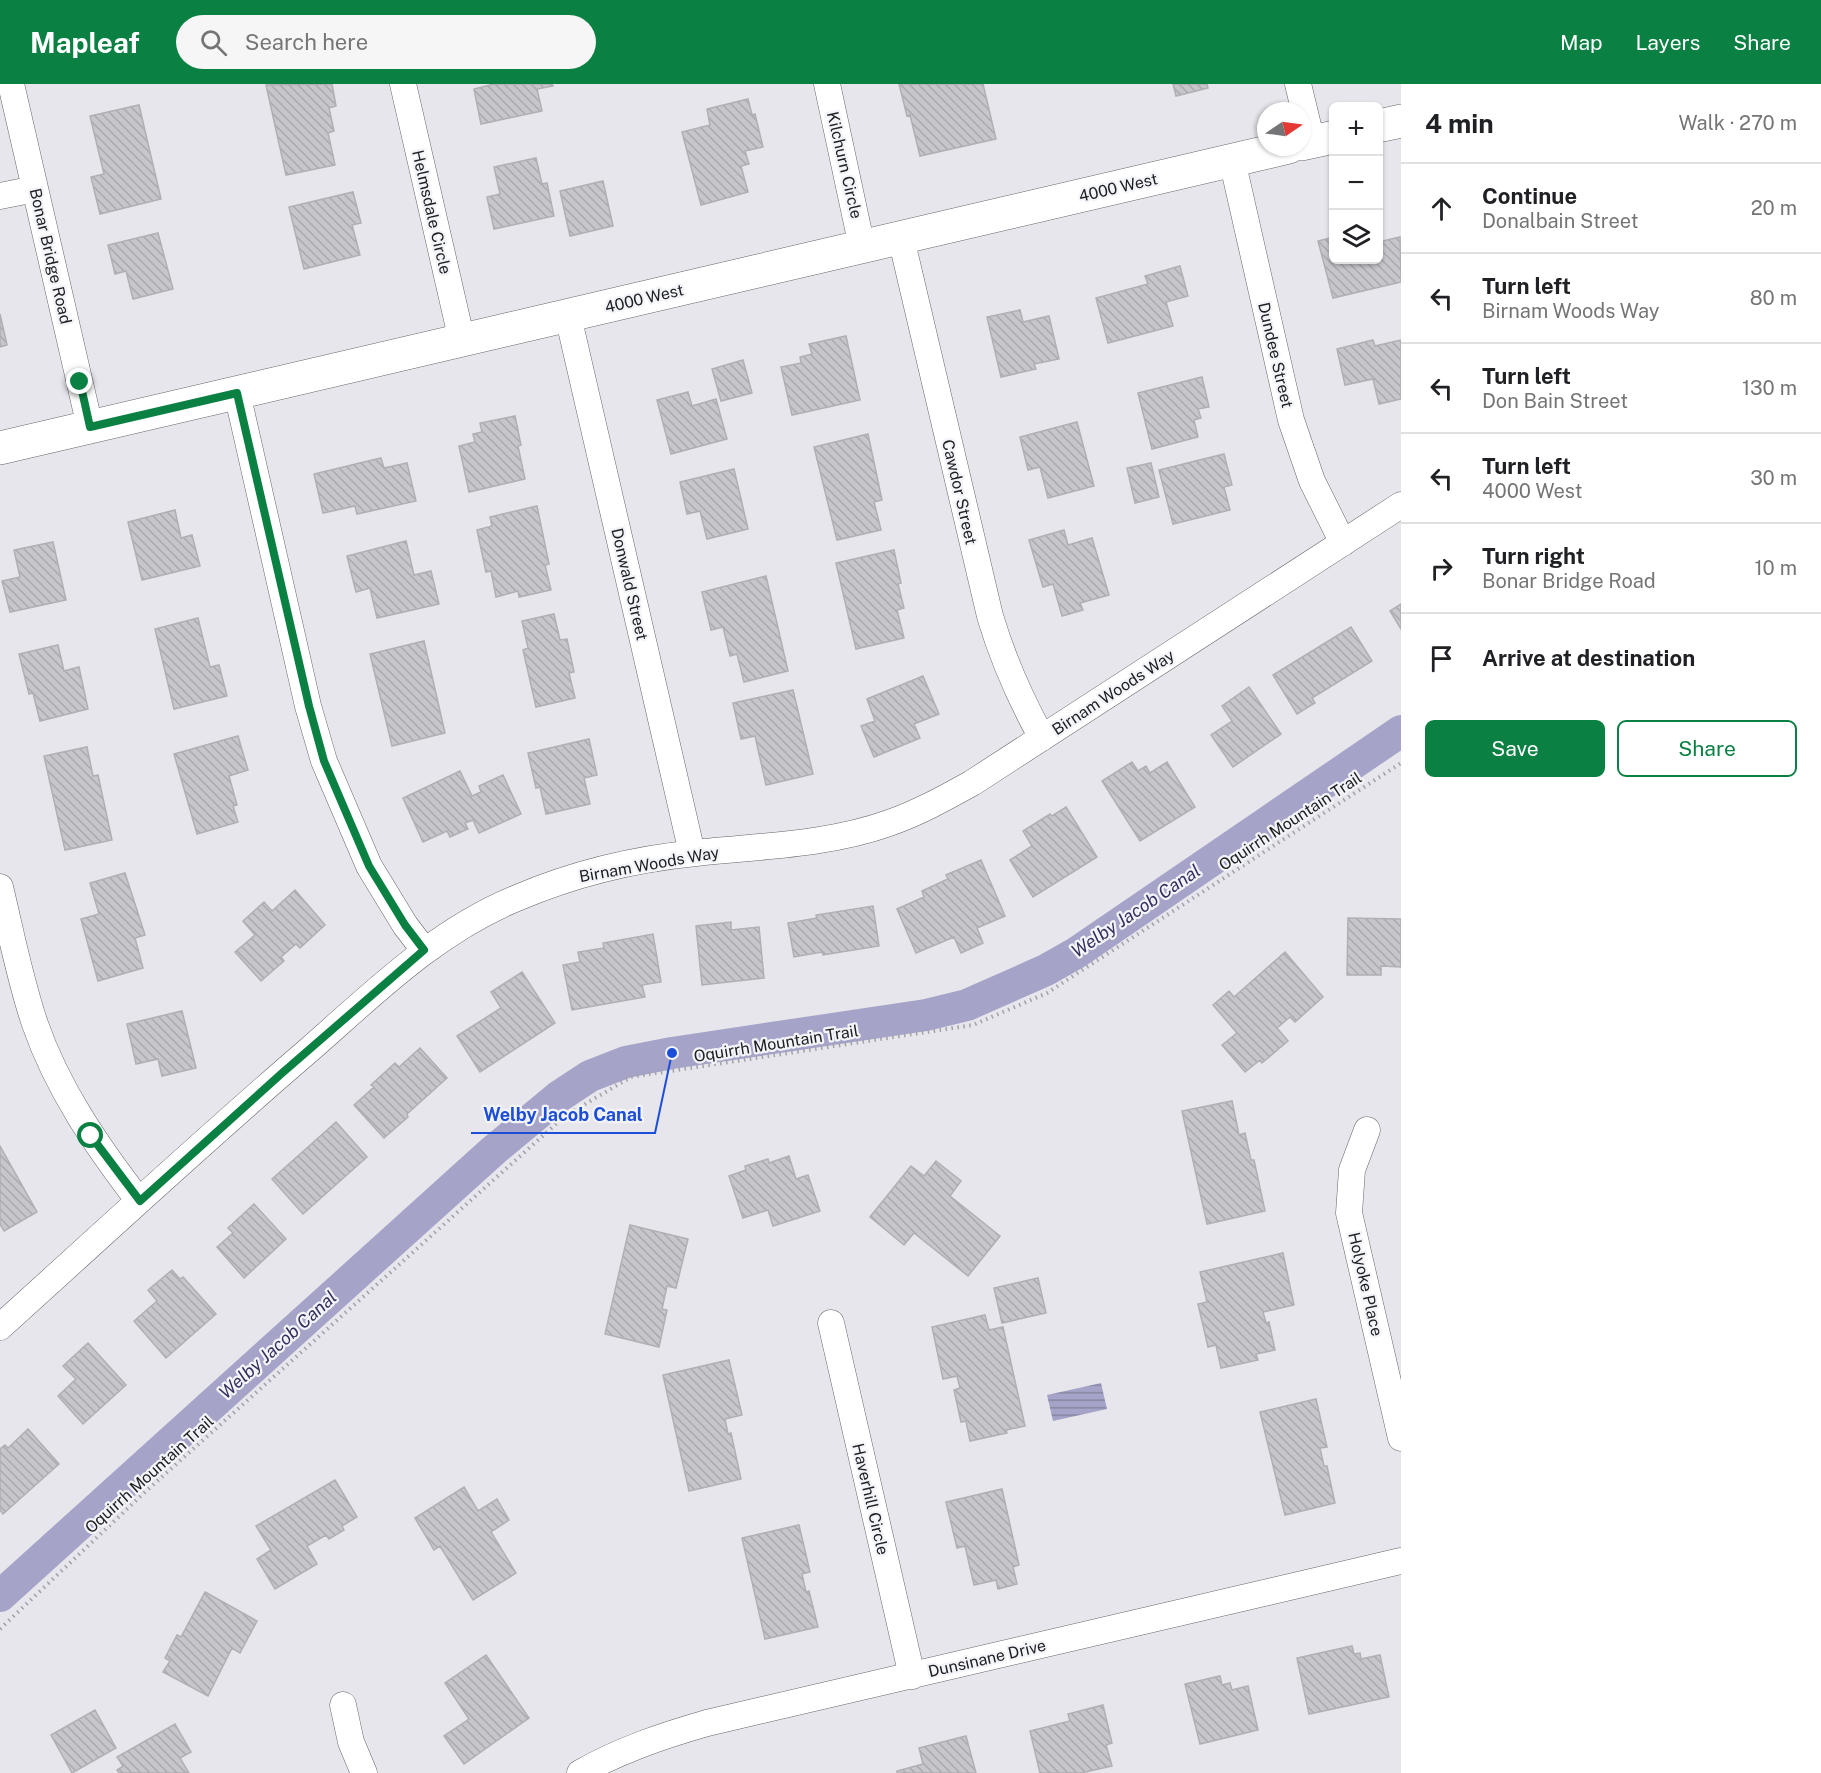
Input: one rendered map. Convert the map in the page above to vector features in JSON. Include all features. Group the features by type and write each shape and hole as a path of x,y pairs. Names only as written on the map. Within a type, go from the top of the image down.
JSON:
{"main road":[{"path":"1383,125 1401,121"},
{"name":"4000 West","path":"0,448 1257,154"}],"street":[{"name":"Bonar Bridge Road","path":"11,84 90,427"},
{"name":"Helmsdale Circle","path":"403,84 462,341"},
{"name":"Kilchurn Circle","path":"826,84 862,247"},
{"path":"1298,84 1301,102"},
{"name":"Dundee Street","path":"1232,160 1291,420 1312,481 1343,543"},
{"path":"0,196 35,189"},
{"name":"Cawdor Street","path":"901,238 990,616 1003,659 1042,738"},
{"name":"Donwald Street","path":"568,316 692,853"},
{"path":"237,393 306,695 324,761 369,866 405,925 424,950"},
{"name":"Birnam Woods Way","path":"0,1327 281,1074 424,950 469,921 517,898 569,879 630,864 692,853 796,843 843,835 888,824 932,805 972,783 1401,505"},
{"path":"0,887 23,986 51,1064 69,1101 91,1136 140,1201"},
{"name":"Holyoke Place","path":"1368,1130 1352,1170 1349,1213 1401,1438"},
{"name":"Haverhill Circle","path":"831,1323 912,1676"},
{"name":"Dunsinane Drive","path":"579,1773 602,1760 654,1738 707,1723 1401,1561"},
{"path":"343,1705 351,1742 364,1773"}],"path":[{"name":"Oquirrh Mountain Trail","path":"0,1629 144,1493 565,1116 632,1077 973,1025 1047,993 1401,764"}],"water":[{"path":"1101,1383 1107,1409 1053,1421 1047,1395"}],"building":[{"path":"332,84 336,106 329,108 334,131 328,133 335,165 286,175 266,85"},
{"path":"494,84 552,84 553,86 537,89 542,111 481,124 474,89"},
{"path":"899,84 983,84 996,139 920,156 910,115 907,116"},
{"path":"1173,84 1207,84 1208,88 1176,96"},
{"path":"748,99 752,115 755,114 763,147 745,151 749,164 741,166 748,192 701,205 682,132 710,125 707,109"},
{"path":"139,105 161,199 100,214 91,177 104,174 90,116"},
{"path":"536,158 542,184 547,183 554,216 494,229 487,197 500,194 494,167"},
{"path":"603,181 613,226 570,236 560,191"},
{"path":"353,192 361,223 352,225 360,255 304,269 289,207"},
{"path":"158,233 173,289 133,299 126,271 115,274 108,245"},
{"path":"1400,237 1401,282 1333,298 1318,241 1329,238 1329,264 1383,264 1383,241"},
{"path":"1180,266 1188,296 1166,302 1173,326 1108,343 1096,298 1148,284 1145,276"},
{"path":"1020,310 1023,322 1049,316 1059,359 1034,364 1036,369 1001,377 987,317"},
{"path":"0,314 7,345 0,347"},
{"path":"846,336 860,400 792,415 781,367 801,363 800,357 812,354 809,344"},
{"path":"1373,340 1375,346 1401,340 1401,399 1379,404 1373,379 1345,385 1337,349"},
{"path":"743,360 752,393 721,401 712,369"},
{"path":"1202,377 1209,407 1198,409 1201,418 1194,420 1198,437 1152,449 1138,393"},
{"path":"688,392 692,406 716,399 727,439 671,454 657,400"},
{"path":"515,416 525,479 469,492 459,446 475,442 473,434 482,432 480,423"},
{"path":"1077,422 1094,486 1048,498 1040,467 1028,470 1020,437"},
{"path":"868,434 882,500 874,502 881,530 837,540 814,447"},
{"path":"1224,454 1232,485 1224,487 1230,510 1173,524 1159,470"},
{"path":"381,458 384,468 407,463 416,501 357,514 355,506 323,513 314,474"},
{"path":"1151,463 1159,497 1135,503 1127,468"},
{"path":"734,469 748,529 707,539 700,511 687,514 680,482"},
{"path":"537,506 549,564 545,565 551,590 519,597 518,591 496,597 491,571 486,572 477,530 492,526 490,517"},
{"path":"175,510 181,538 192,535 200,566 142,580 128,522"},
{"path":"1064,530 1068,545 1092,538 1109,595 1080,603 1083,610 1062,616 1053,584 1043,587 1029,540"},
{"path":"406,541 414,575 431,571 439,604 377,618 370,588 356,592 347,556"},
{"path":"53,542 66,600 10,612 2,581 20,577 14,550"},
{"path":"894,550 901,583 898,584 904,608 897,610 904,638 856,649 836,563"},
{"path":"766,576 788,671 744,682 737,654 730,656 723,627 711,630 702,592"},
{"path":"1401,604 1401,629 1390,611"},
{"path":"554,614 560,640 567,639 574,672 569,673 575,698 536,707 523,650 528,648 522,621"},
{"path":"198,618 210,667 219,665 227,696 174,709 155,629"},
{"path":"1351,627 1372,661 1312,698 1315,703 1297,714 1273,675"},
{"path":"424,641 445,733 392,746 370,654"},
{"path":"58,645 64,671 79,667 88,709 40,721 33,693 29,694 19,654"},
{"path":"923,676 939,714 914,724 920,738 874,757 861,726 875,721 867,699"},
{"path":"1249,687 1281,734 1233,767 1211,735 1232,721 1222,706"},
{"path":"793,690 813,774 766,785 755,736 741,739 733,703"},
{"path":"238,736 248,770 229,776 237,805 233,806 238,822 197,834 174,754"},
{"path":"589,739 597,775 584,778 590,804 546,814 540,787 536,788 528,753"},
{"path":"87,747 93,776 98,775 112,840 65,850 44,756"},
{"path":"1132,762 1138,771 1146,766 1150,773 1167,762 1195,807 1140,841 1102,781"},
{"path":"460,771 472,796 481,792 479,786 503,775 521,814 479,833 473,820 465,823 468,829 450,837 447,831 423,842 403,798"},
{"path":"1066,807 1097,857 1033,897 1010,860 1032,846 1023,831"},
{"path":"981,860 1005,916 977,928 983,943 961,953 954,937 916,953 897,909 924,897 922,891 948,879 946,875"},
{"path":"125,873 145,935 135,938 143,968 98,981 81,919 99,914 90,883"},
{"path":"295,890 325,925 300,948 296,944 281,957 284,961 261,981 235,952 255,935 243,921 264,902 272,911"},
{"path":"873,906 879,946 794,957 788,923 817,918 816,915"},
{"path":"1348,918 1401,919 1401,967 1381,966 1381,975 1347,975"},
{"path":"731,922 731,930 759,927 764,978 702,985 696,926"},
{"path":"653,934 661,982 642,985 645,997 572,1010 563,965 580,962 578,952 604,948 603,943"},
{"path":"1285,952 1323,997 1295,1022 1290,1017 1277,1028 1288,1041 1262,1063 1260,1060 1245,1072 1222,1045 1237,1033 1213,1005 1229,991 1234,997"},
{"path":"522,972 555,1023 480,1072 457,1036 501,1008 491,992"},
{"path":"182,1011 196,1068 162,1076 158,1059 136,1064 127,1024"},
{"path":"420,1048 447,1078 384,1138 354,1105 374,1087 371,1085 395,1063 399,1067"},
{"path":"1232,1101 1239,1135 1245,1133 1251,1160 1254,1160 1265,1211 1207,1224 1182,1111"},
{"path":"336,1122 367,1157 303,1214 272,1179"},
{"path":"0,1146 37,1212 4,1231 0,1224"},
{"path":"789,1156 796,1179 808,1175 820,1211 773,1226 768,1210 743,1218 729,1176 746,1170 745,1166 768,1159 769,1163"},
{"path":"936,1161 961,1181 950,1196 1000,1236 968,1276 914,1233 904,1245 870,1217 911,1166 924,1176"},
{"path":"254,1204 286,1239 244,1278 217,1247 233,1233 228,1228"},
{"path":"630,1225 688,1239 676,1288 667,1286 662,1309 667,1310 659,1347 605,1334"},
{"path":"1283,1253 1294,1305 1263,1312 1266,1323 1269,1322 1275,1350 1256,1354 1258,1360 1221,1368 1216,1345 1208,1347 1198,1304 1207,1302 1200,1272"},
{"path":"172,1270 180,1279 183,1277 216,1314 166,1358 134,1321 157,1301 148,1290"},
{"path":"1038,1278 1046,1313 1002,1323 994,1288"},
{"path":"985,1315 989,1330 1003,1327 1025,1426 1006,1430 1007,1433 970,1441 966,1421 961,1422 954,1390 960,1388 957,1376 943,1379 932,1327"},
{"path":"88,1343 126,1385 83,1424 58,1396 76,1379 63,1366"},
{"path":"729,1360 742,1415 725,1419 728,1434 731,1433 741,1479 689,1491 663,1375"},
{"path":"1316,1399 1327,1447 1320,1448 1324,1466 1327,1466 1335,1503 1285,1515 1260,1412"},
{"path":"28,1429 59,1464 3,1514 0,1510 0,1449 5,1445 8,1448"},
{"path":"335,1480 357,1517 342,1526 344,1530 329,1539 326,1535 307,1546 317,1564 275,1589 257,1559 271,1550 256,1526"},
{"path":"464,1487 478,1511 497,1499 509,1520 491,1532 516,1573 473,1600 440,1546 434,1550 415,1518"},
{"path":"1002,1489 1019,1565 1013,1567 1017,1584 998,1589 996,1580 974,1585 965,1546 957,1548 946,1502"},
{"path":"799,1525 810,1572 802,1574 818,1627 765,1639 742,1538"},
{"path":"205,1592 257,1621 240,1653 232,1648 208,1696 163,1672 170,1661 165,1658 177,1635 181,1637"},
{"path":"1352,1646 1354,1654 1360,1653 1361,1659 1380,1655 1389,1697 1309,1714 1297,1658"},
{"path":"486,1655 529,1718 464,1764 444,1736 469,1719 445,1683"},
{"path":"1220,1676 1222,1685 1230,1683 1232,1690 1248,1686 1258,1730 1200,1744 1185,1684"},
{"path":"1103,1705 1112,1743 1106,1745 1112,1766 1081,1773 1040,1773 1030,1731 1070,1721 1068,1714"},
{"path":"95,1710 116,1748 72,1773 51,1735"},
{"path":"175,1724 191,1752 180,1758 189,1773 119,1773 117,1770 123,1766 117,1757"},
{"path":"966,1736 976,1773 897,1773 897,1771 923,1764 919,1748"}],"waterway":[{"name":"Welby Jacob Canal","path":"0,1596 494,1150 558,1097 590,1076 626,1062 672,1053 926,1015 967,1005 1046,970 1076,953 1401,731"}],"place":[{"name":"Welby Jacob Canal","path":"672,1053"}],"route":[{"path":"80,382 90,427 237,393 309,706 324,761 369,866 405,925 424,950 140,1201 91,1136"}]}
